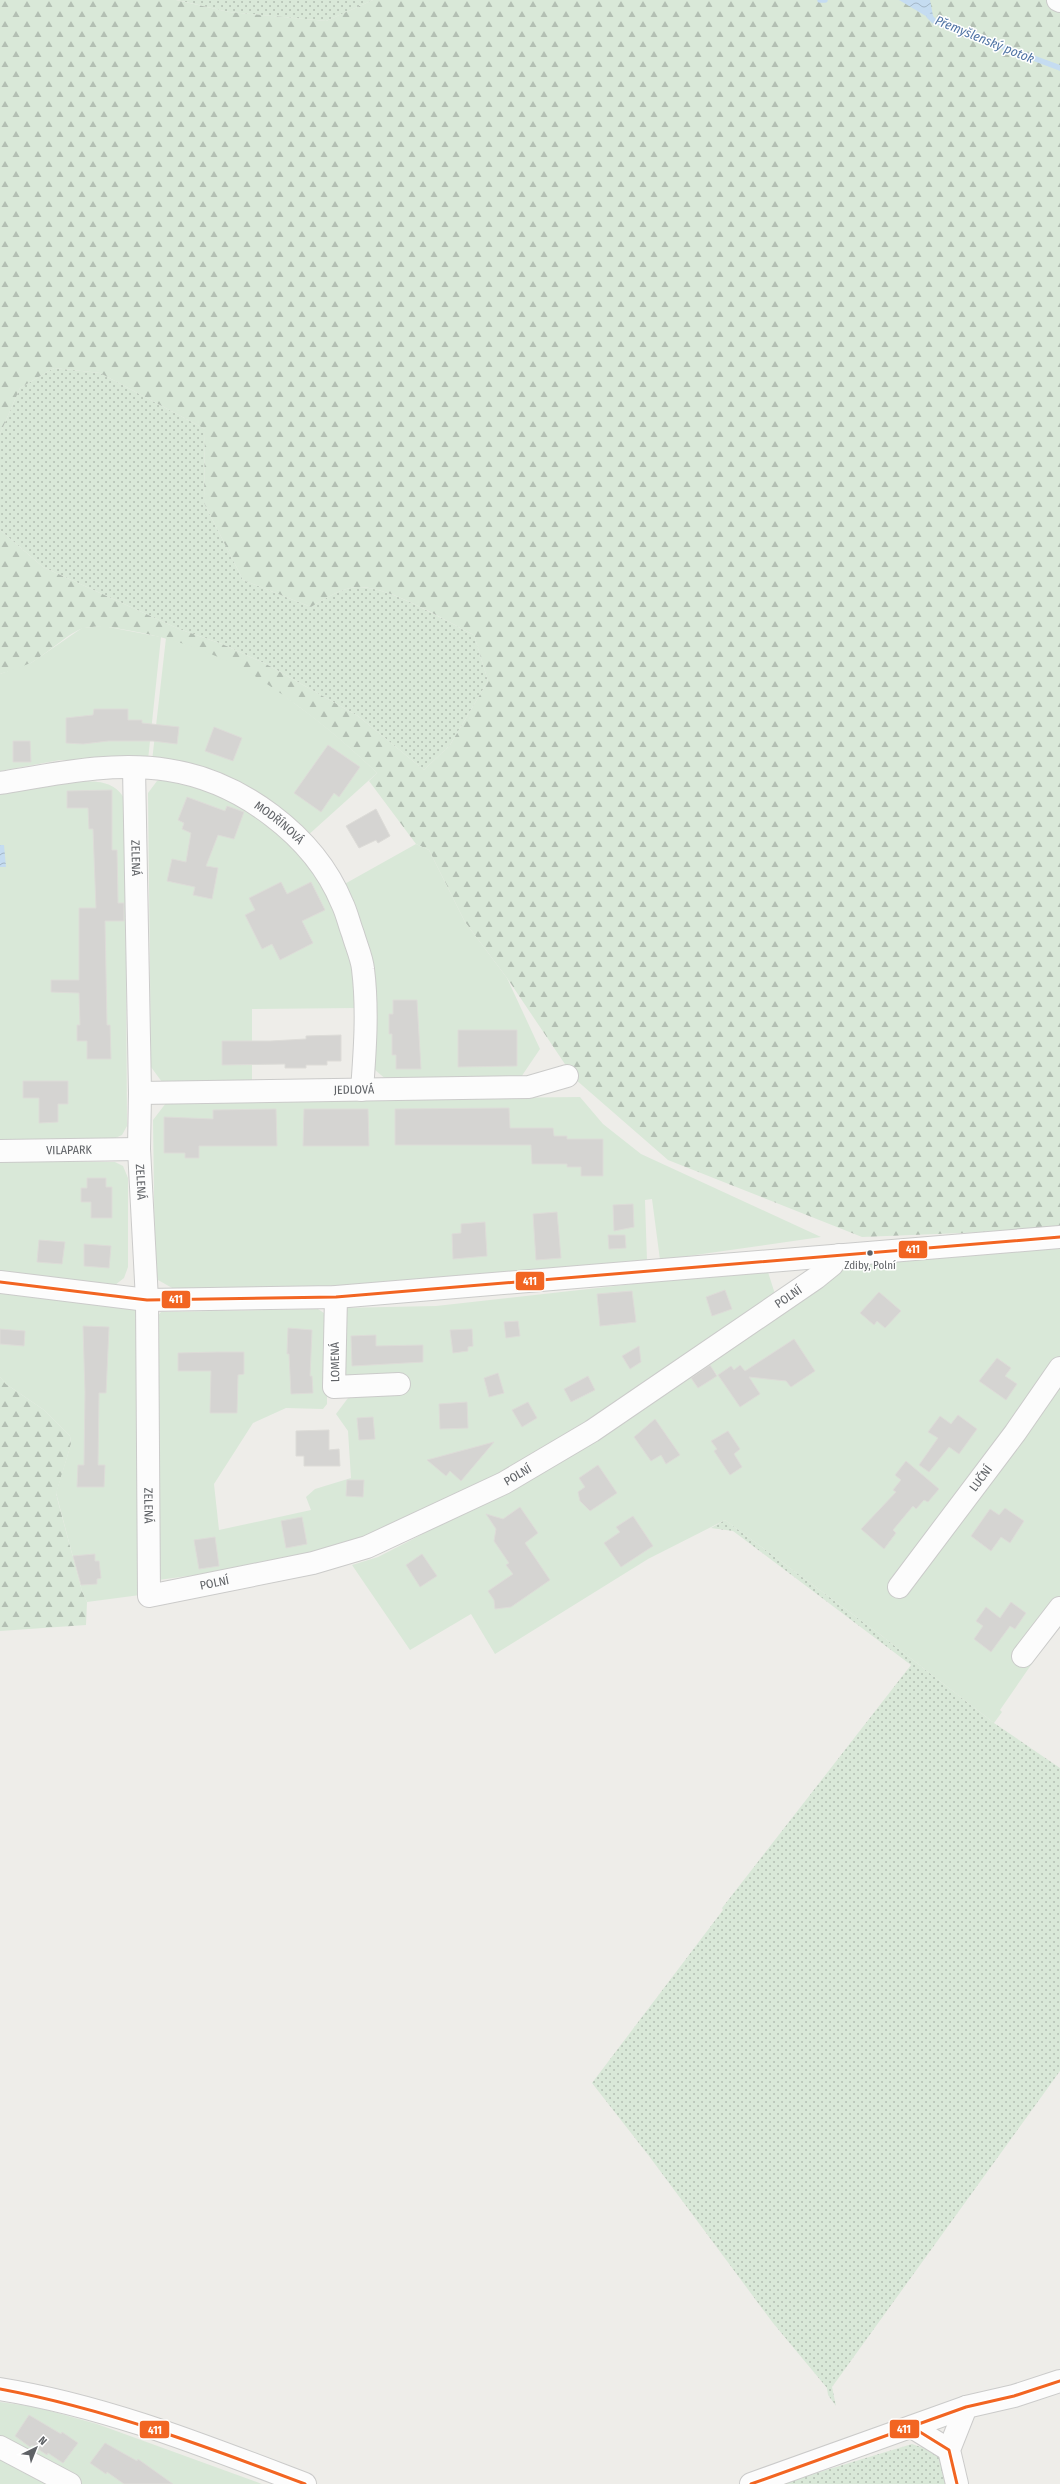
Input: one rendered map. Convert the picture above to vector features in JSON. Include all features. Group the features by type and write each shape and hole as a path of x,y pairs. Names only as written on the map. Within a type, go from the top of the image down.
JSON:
{"street":[{"name":"MODŘÍNOVÁ","path":"0,783 82,769 134,768 168,770 217,783 264,811 290,831 314,856 342,903 363,968 366,1034 362,1090"},
{"name":"ZELENÁ","path":"134,768 140,1093 139,1149 147,1300 149,1596"},
{"name":"JEDLOVÁ","path":"140,1093 529,1087 567,1076"},
{"name":"VILAPARK","path":"0,1151 139,1149"},
{"path":"0,1282 147,1300 336,1297 1060,1237"},
{"name":"POLNÍ","path":"149,1596 313,1563 367,1547 504,1483 592,1431 816,1278 832,1265 839,1255"},
{"name":"LOMENÁ","path":"336,1297 334,1387 399,1384"},
{"name":"LUČNÍ","path":"899,1587 1015,1433 1060,1368"},
{"path":"1023,1656 1060,1608"},
{"path":"751,2484 966,2407 1014,2396 1060,2381"},
{"path":"0,2389 52,2397 177,2435 305,2484"},
{"path":"957,2484 949,2450 966,2407"},
{"path":"912,2427 949,2450"},
{"path":"0,2447 70,2484"}],"green space":[{"path":"0,0 176,0 229,12 326,21 373,0 1060,0 1060,1229 862,1237 668,1160 575,1079 507,978 465,922 429,850 416,844 369,781 377,773 351,749 295,704 265,684 233,666 201,651 167,639 108,627 90,627 79,630 65,638 31,663 0,674 0,530 43,567 179,629 222,644 266,664 358,716 424,770 450,745 488,681 474,635 402,598 372,588 359,587 346,589 334,594 311,607 243,580 204,503 205,429 100,373 54,368 20,388 0,434"},
{"path":"177,0 373,0 326,21 229,12"},
{"path":"54,368 100,373 205,429 204,503 243,580 311,607 346,589 359,587 372,588 402,598 474,635 488,681 450,745 424,770 358,716 266,664 222,644 179,629 43,567 0,530 0,434 20,388"},
{"path":"103,626 161,637 148,760 60,760 0,771 0,674 31,663 82,628"},
{"path":"166,638 209,653 250,673 316,720 348,746 377,773 306,837 152,761"},
{"path":"165,778 210,791 232,800 252,811 285,839 300,855 325,891 335,911 352,958 357,1008 252,1009 252,1085 170,1085 162,1082 151,1067 148,793 157,781"},
{"path":"89,781 106,784 120,792 125,800 127,1126 122,1135 113,1139 0,1139 0,794 62,782"},
{"path":"416,844 429,850 465,922 507,978 540,1049 517,1083 388,1081 374,1069 341,886"},
{"path":"580,1097 603,1124 641,1154 821,1237 660,1260 652,1199 645,1200 647,1261 415,1281 271,1289 174,1289 158,1280 155,1271 153,1120 166,1103 174,1101"},
{"path":"0,1162 115,1162 123,1166 128,1178 128,1267 124,1278 115,1285 0,1274"},
{"path":"1060,1247 1060,1623 1000,1710 1002,1712 994,1723 882,1636 725,1520 648,1559 495,1654 471,1614 410,1650 352,1565 378,1557 569,1455 688,1374 698,1388 717,1375 707,1361 847,1266 861,1261"},
{"path":"767,1269 775,1294 568,1435 522,1463 346,1547 225,1571 151,1581 157,1317 161,1312 318,1309 327,1315 327,1404 323,1409 286,1408 253,1423 214,1484 219,1530 311,1510 306,1497 315,1489 351,1478 348,1431 336,1414 354,1390 343,1380 338,1308 436,1306"},
{"path":"0,1288 140,1310 140,1595 87,1602 82,1591 56,1493 71,1444 70,1436 44,1410 6,1384 0,1377"},
{"path":"0,1377 6,1384 44,1410 70,1436 71,1444 56,1494 82,1591 87,1602 86,1625 0,1631"},
{"path":"725,1520 882,1636 994,1723 1060,1768 1060,2071 832,2387 836,2406 828,2395 827,2388 773,2323 649,2156 592,2083 723,1910 722,1908 911,1665 733,1531 711,1528"},
{"path":"0,2402 36,2407 97,2424 262,2484 0,2484"},
{"path":"912,2444 938,2453 948,2484 780,2484"}],"water":[{"path":"899,0 930,0 934,21"},
{"path":"0,845 4,845 6,867 0,867"}],"building":[{"path":"94,709 128,709 128,720 142,720 142,723 179,727 177,744 153,741 108,741 83,744 66,743 66,718 93,715"},
{"path":"214,727 242,738 233,761 205,751"},
{"path":"13,741 30,741 31,762 13,762"},
{"path":"328,745 360,767 339,797 334,793 321,812 294,793"},
{"path":"112,790 112,850 117,850 118,903 124,903 124,921 105,921 107,1025 110,1025 111,1059 87,1059 87,1041 77,1041 77,1025 80,1025 79,993 51,992 51,980 79,980 79,908 96,908 93,829 89,829 88,808 67,808 67,791"},
{"path":"187,797 225,811 227,806 244,812 234,839 218,835 206,866 218,868 212,899 193,895 195,887 167,881 172,859 186,862 191,833 182,829 184,823 178,820"},
{"path":"376,809 390,836 378,843 376,840 359,848 346,826"},
{"path":"281,882 287,894 311,882 325,910 302,921 313,943 280,960 272,944 262,949 245,915 255,910 249,898"},
{"path":"393,1000 417,1000 421,1069 396,1069 396,1055 392,1055 392,1034 389,1034 389,1014 393,1014"},
{"path":"458,1030 517,1030 517,1066 458,1067"},
{"path":"341,1035 341,1061 327,1061 327,1065 306,1065 306,1068 285,1068 285,1064 222,1065 222,1041 271,1041 306,1039 306,1036"},
{"path":"23,1081 68,1081 68,1104 58,1104 58,1122 39,1123 39,1098 23,1098"},
{"path":"509,1108 510,1128 553,1128 554,1136 567,1136 567,1139 603,1139 603,1176 581,1176 581,1167 567,1167 567,1164 532,1164 531,1145 395,1145 395,1109"},
{"path":"276,1109 277,1146 199,1146 199,1158 185,1158 185,1153 164,1153 164,1117 213,1119 213,1110"},
{"path":"304,1109 368,1109 369,1146 303,1146"},
{"path":"87,1178 106,1178 106,1187 112,1187 112,1218 91,1218 91,1202 81,1202 81,1188 87,1188"},
{"path":"633,1204 634,1227 614,1231 613,1205"},
{"path":"557,1212 561,1258 536,1260 533,1214"},
{"path":"485,1222 487,1256 453,1259 452,1234 461,1233 461,1224"},
{"path":"608,1235 625,1235 626,1248 609,1249"},
{"path":"39,1240 65,1242 62,1264 37,1262"},
{"path":"84,1244 111,1246 109,1268 84,1266"},
{"path":"725,1290 732,1309 712,1316 706,1297"},
{"path":"632,1291 636,1322 600,1326 597,1294"},
{"path":"879,1292 901,1311 885,1328 877,1321 874,1325 860,1313"},
{"path":"518,1321 520,1336 506,1338 504,1322"},
{"path":"83,1326 109,1327 106,1393 99,1393 98,1465 105,1465 104,1487 77,1487 78,1465 84,1465 85,1392"},
{"path":"288,1328 312,1330 310,1376 312,1376 313,1393 291,1394 289,1354 287,1354"},
{"path":"0,1329 25,1331 24,1346 0,1344"},
{"path":"472,1329 473,1346 468,1347 468,1351 453,1353 450,1330"},
{"path":"376,1335 376,1346 423,1345 423,1362 352,1366 351,1336"},
{"path":"794,1339 815,1371 791,1387 786,1381 749,1377 760,1394 740,1407 718,1375 731,1366 734,1370 740,1365 745,1371"},
{"path":"639,1346 641,1362 630,1369 622,1356"},
{"path":"244,1352 244,1374 238,1375 237,1413 210,1413 211,1371 178,1371 178,1353"},
{"path":"997,1358 1011,1368 1005,1376 1017,1384 1006,1400 979,1381"},
{"path":"710,1365 717,1376 698,1388 691,1378"},
{"path":"498,1373 504,1393 489,1397 484,1378"},
{"path":"588,1376 595,1390 571,1402 564,1389"},
{"path":"467,1402 468,1428 440,1429 439,1404"},
{"path":"528,1402 537,1418 522,1427 512,1410"},
{"path":"958,1415 977,1429 959,1454 949,1447 929,1472 919,1465 938,1438 928,1432 940,1416 951,1424"},
{"path":"373,1417 375,1439 359,1440 357,1418"},
{"path":"655,1419 680,1455 666,1464 661,1455 651,1461 634,1437"},
{"path":"329,1430 329,1450 339,1449 340,1466 304,1466 304,1456 296,1456 296,1431"},
{"path":"728,1431 740,1449 734,1454 742,1467 730,1475 714,1451 717,1449 711,1441"},
{"path":"494,1442 461,1481 450,1471 446,1476 427,1460"},
{"path":"906,1461 939,1489 928,1502 924,1500 916,1509 913,1506 893,1530 896,1533 884,1549 861,1529 896,1492 893,1490 901,1480 895,1475"},
{"path":"598,1465 617,1493 590,1511 580,1501 578,1492 585,1487 579,1478"},
{"path":"347,1480 364,1480 363,1497 346,1496"},
{"path":"520,1507 538,1533 525,1543 550,1580 511,1607 495,1609 494,1600 488,1591 513,1574 506,1565 509,1563 494,1541 496,1529 486,1514 503,1519"},
{"path":"1005,1508 1024,1521 1010,1543 1001,1537 991,1551 971,1536 990,1509 999,1515"},
{"path":"633,1516 653,1546 621,1567 604,1543 620,1532 616,1527"},
{"path":"302,1517 307,1544 286,1548 281,1521"},
{"path":"215,1537 219,1566 199,1569 194,1540"},
{"path":"95,1554 95,1561 99,1561 101,1578 97,1579 97,1584 81,1585 73,1556"},
{"path":"422,1554 437,1576 420,1587 406,1565"},
{"path":"1011,1602 1026,1613 1015,1629 1010,1626 991,1652 974,1639 983,1626 976,1621 986,1607 1000,1618"},
{"path":"29,2415 61,2434 62,2432 78,2443 63,2463 32,2445 30,2447 15,2436"},
{"path":"105,2443 137,2461 138,2459 173,2484 124,2484 107,2472 106,2474 90,2463"}],"waterway":[{"name":"Přemyšlenský potok","path":"820,0 825,0"},
{"name":"Přemyšlenský potok","path":"929,16 934,21 1060,68"}],"transit line":[{"name":"411","path":"0,1282 147,1300 336,1297 1060,1237"},
{"name":"411","path":"751,2484 966,2407 1014,2396 1060,2381"},
{"name":"411","path":"0,2389 39,2397 117,2418 230,2456 305,2484"},
{"name":"411","path":"912,2427 949,2450 957,2484"}],"place":[{"name":"Zdiby, Polní","path":"870,1253"}]}
